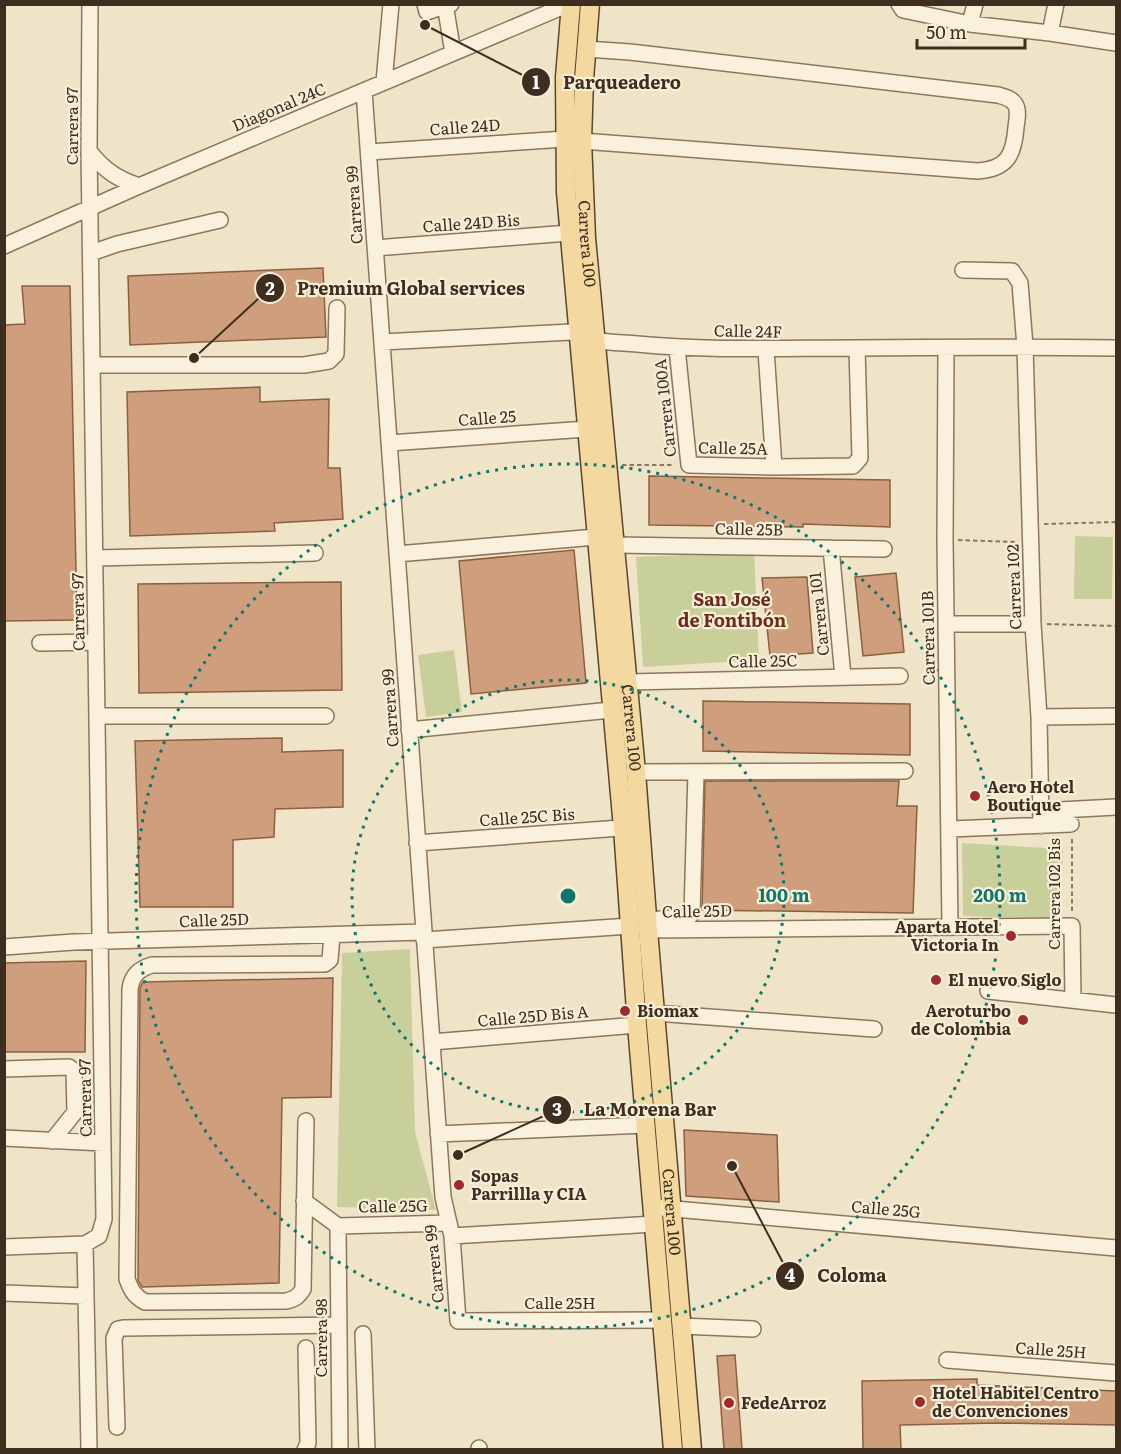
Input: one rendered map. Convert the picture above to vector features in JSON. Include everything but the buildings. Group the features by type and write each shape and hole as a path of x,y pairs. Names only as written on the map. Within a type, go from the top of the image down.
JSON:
{"main road":[{"name":"Carrera 100","path":"570,4 566,77 586,238 587,429 596,537 611,710 632,827 641,925 655,1013 662,1320 672,1449"},
{"name":"Carrera 100","path":"590,4 573,140 569,233 608,465 636,772 632,827"},
{"name":"Carrera 100","path":"641,925 637,1025 645,1125 681,1326 692,1449"}],"street":[{"name":"Carrera 97","path":"85,1244 99,1236 103,1229 104,1219 91,253 90,208 84,156 90,4"},
{"path":"384,82 391,4"},
{"path":"425,4 427,12 447,5 453,53"},
{"name":"Diagonal 24C","path":"4,246 139,186 570,4"},
{"path":"898,4 903,9 970,24 1116,43"},
{"path":"970,24 975,4"},
{"path":"1050,33 1056,4"},
{"name":"Calle 24D","path":"369,152 573,140 978,171 992,170 1011,155 1015,145 1017,110 1015,104 1008,98 998,95 630,52 586,50"},
{"name":"Carrera 99","path":"364,91 442,1197 451,1229 458,1321"},
{"path":"84,156 118,179 139,186"},
{"path":"91,253 117,244 220,220"},
{"name":"Calle 24D Bis","path":"375,248 569,233"},
{"name":"Carrera 102","path":"963,270 1012,272 1016,274 1020,283 1025,347 1029,524 1039,717 1041,818"},
{"path":"92,365 304,365 329,361 336,354 337,308"},
{"name":"Calle 24F","path":"382,342 571,332 587,338 677,348 766,350 1116,348"},
{"name":"Carrera 100A","path":"677,348 688,465"},
{"name":"Calle 25A","path":"688,465 774,467 853,465 857,463 860,458 857,348"},
{"name":"Carrera 101B","path":"946,349 945,540 950,927"},
{"path":"766,350 774,467"},
{"name":"Calle 25","path":"389,443 587,429"},
{"path":"397,554 596,537"},
{"name":"Calle 25B","path":"614,545 884,549"},
{"name":"Carrera 101","path":"831,548 843,677"},
{"path":"95,558 315,553"},
{"path":"946,624 1033,624"},
{"path":"40,643 96,642"},
{"name":"Calle 25C","path":"628,682 900,676"},
{"path":"410,729 611,710"},
{"path":"97,716 326,716"},
{"path":"1039,717 1116,716"},
{"path":"636,772 905,771"},
{"path":"641,925 689,917 692,913 696,772"},
{"path":"950,829 1116,807"},
{"path":"1041,818 1071,825"},
{"name":"Calle 25C Bis","path":"417,843 632,827"},
{"name":"Calle 25D","path":"4,947 100,941 332,935 424,936 641,925 1072,926"},
{"name":"Carrera 102 Bis","path":"1072,926 1073,1000"},
{"path":"306,1121 303,1290 295,1299 286,1301 145,1302 137,1298 127,1279 130,989 135,974 152,965 325,964 330,960 332,935"},
{"path":"988,991 1116,1005"},
{"path":"655,1013 874,1029"},
{"name":"Calle 25D Bis A","path":"432,1042 637,1025"},
{"path":"4,1069 69,1066 74,1071 75,1112 52,1141"},
{"path":"438,1134 645,1125"},
{"path":"4,1138 103,1143"},
{"path":"304,1201 338,1226"},
{"name":"Calle 25G","path":"338,1226 451,1229 659,1213 1116,1248"},
{"name":"Carrera 98","path":"338,1226 340,1449"},
{"path":"4,1247 85,1244 89,1449"},
{"path":"4,1293 85,1296"},
{"name":"Calle 25H","path":"458,1321 662,1320"},
{"path":"117,1427 114,1338 118,1329 339,1325"},
{"path":"681,1326 753,1329"},
{"path":"363,1334 367,1449"},
{"path":"305,1449 308,1443 306,1348"},
{"name":"Calle 25H","path":"947,1360 1116,1373"}],"path":[{"name":"Calle 25A","path":"608,465 688,465"},
{"path":"1029,524 1116,522"},
{"path":"945,540 1030,542"},
{"path":"1033,624 1116,626"},
{"name":"Carrera 102 Bis","path":"1071,825 1072,926"}],"green space":[{"path":"1075,536 1113,537 1112,599 1074,599"},
{"path":"754,552 759,660 643,667 636,557"},
{"path":"454,650 462,712 426,717 418,655"},
{"path":"962,843 1063,849 1060,918 963,916"},
{"path":"410,949 415,1132 436,1210 337,1207 342,953"}],"place":[{"name":"Parqueadero","path":"425,25"},
{"name":"Premium Global services","path":"194,358"},
{"name":"Aero Hotel Boutique","path":"975,796"},
{"name":"Aparta Hotel Victoria In","path":"1011,936"},
{"name":"El nuevo Siglo","path":"936,980"},
{"name":"Biomax","path":"625,1011"},
{"name":"Aeroturbo de Colombia","path":"1023,1020"},
{"name":"La Morena Bar","path":"458,1155"},
{"name":"Coloma","path":"732,1166"},
{"name":"Sopas Parrillla y CIA","path":"459,1185"},
{"name":"Hotel Habitel Centro de Convenciones","path":"920,1402"},
{"name":"FedeArroz","path":"729,1403"}],"district":[{"name":"San José de Fontibón","path":"732,610"}]}
